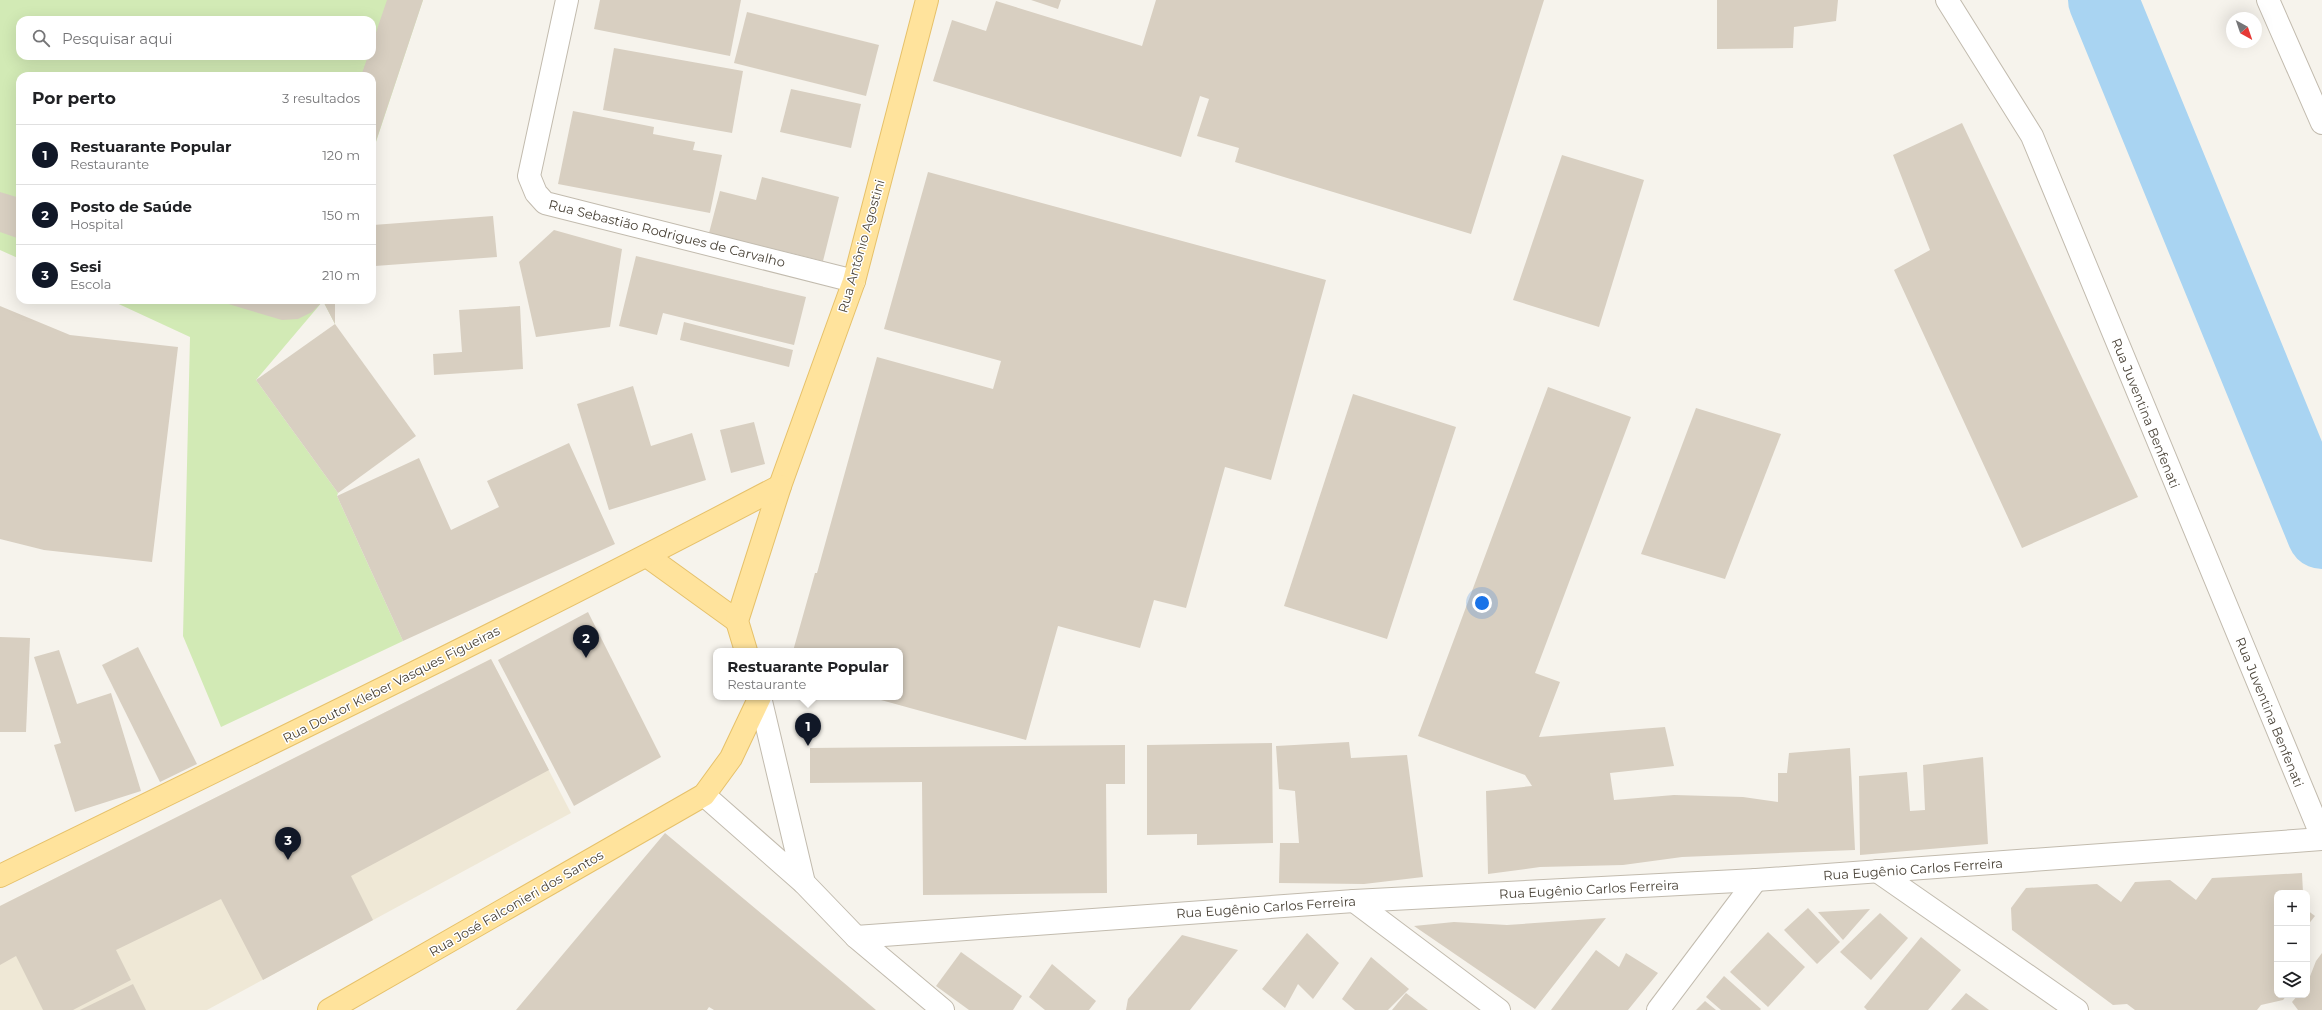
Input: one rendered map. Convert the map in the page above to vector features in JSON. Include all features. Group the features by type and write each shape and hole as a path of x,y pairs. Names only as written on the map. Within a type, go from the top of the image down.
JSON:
{"main road":[{"name":"Rua Antônio Agostini","path":"737,621 780,486 854,281 927,0"},
{"name":"Rua Doutor Kleber Vasques Figueiras","path":"0,876 263,748 647,556 780,486"},
{"path":"647,556 737,621 745,648"},
{"path":"704,795 731,758 759,700"},
{"name":"Rua José Falconieri dos Santos","path":"329,1010 704,795"}],"street":[{"name":"Rua Sebastião Rodrigues de Carvalho","path":"567,0 529,176 536,193 545,203 854,281"},
{"name":"Rua Juventina Benfenati","path":"1947,0 2032,136 2322,838"},
{"path":"2268,0 2322,123"},
{"path":"761,700 804,883"},
{"path":"704,795 804,883 856,937 943,1010"},
{"name":"Rua Eugênio Carlos Ferreira","path":"856,937 1354,901 1756,880 2322,838"},
{"path":"1877,871 2077,1010"},
{"path":"1658,1010 1756,880"},
{"path":"1354,901 1498,1010"}],"shaded area":[{"path":"491,659 571,813 207,1010 0,1010 0,906"}],"green space":[{"path":"0,0 423,0 376,142 376,72 16,72 16,257 0,250"},
{"path":"119,304 320,304 256,380 338,493 337,496 403,641 221,727 183,636 190,337"},
{"path":"325,304 335,304 335,324"}],"building":[{"path":"387,0 423,0 376,141 376,72 362,72 367,60 376,60 376,32"},
{"path":"600,0 741,0 730,56 594,29"},
{"path":"1031,0 1061,0 1058,9"},
{"path":"1156,0 1544,0 1471,234 1235,162 1239,148 1197,136 1209,99 1200,96 1181,157 933,81 952,20 986,31 996,1 1142,46"},
{"path":"1717,0 1838,0 1836,21 1794,27 1793,48 1717,49"},
{"path":"747,12 879,45 866,96 734,63"},
{"path":"614,48 743,71 732,133 603,110"},
{"path":"791,89 861,104 851,148 780,132"},
{"path":"573,111 654,127 653,134 695,142 693,150 722,155 710,213 558,184"},
{"path":"1962,123 2138,497 2022,548 1894,270 1930,250 1893,155"},
{"path":"1562,155 1644,180 1599,327 1513,300"},
{"path":"928,172 1326,280 1271,480 1225,467 1186,608 1154,600 1140,648 1058,626 1026,740 881,700 903,700 903,648 794,648 815,573 817,573 877,357 993,389 1001,361 884,329"},
{"path":"762,177 839,197 823,261 709,233 720,191 756,200"},
{"path":"0,192 16,197 16,238 0,232"},
{"path":"493,216 497,257 376,266 376,225"},
{"path":"554,230 622,249 610,327 536,337 519,262"},
{"path":"636,256 806,297 794,345 663,313 657,335 619,326"},
{"path":"228,304 320,304 312,312 298,319 282,320"},
{"path":"325,304 335,304 335,324"},
{"path":"0,306 70,335 178,347 152,562 44,550 0,539"},
{"path":"520,306 523,369 434,375 433,354 462,352 459,310"},
{"path":"684,322 793,350 789,367 680,340"},
{"path":"335,324 416,436 338,493 256,380"},
{"path":"633,386 651,446 692,433 706,480 609,510 577,404"},
{"path":"1548,387 1631,417 1535,673 1560,682 1539,737 1665,727 1674,766 1610,773 1614,800 1674,795 1743,797 1778,802 1778,773 1787,773 1789,753 1850,748 1855,850 1682,857 1623,865 1540,867 1488,874 1486,791 1532,786 1525,775 1418,736"},
{"path":"1353,394 1456,427 1387,639 1284,606"},
{"path":"1696,408 1781,434 1725,579 1641,554"},
{"path":"754,422 765,464 731,473 720,430"},
{"path":"569,443 615,544 403,641 337,496 419,458 451,530 499,507 487,481"},
{"path":"588,612 661,757 574,806 498,660"},
{"path":"0,637 30,638 26,732 0,732"},
{"path":"138,647 197,764 160,782 102,665"},
{"path":"59,650 77,704 111,693 141,791 75,812 54,745 61,743 34,657"},
{"path":"491,659 549,770 351,876 373,920 263,980 221,899 116,950 131,980 73,1010 43,1010 16,956 0,965 0,906"},
{"path":"1349,742 1351,758 1407,755 1423,877 1364,884 1279,883 1280,843 1299,843 1295,791 1279,789 1276,746"},
{"path":"1272,743 1273,843 1197,845 1197,834 1147,835 1147,745"},
{"path":"1125,745 1125,784 1106,784 1107,893 923,895 922,782 810,783 810,748"},
{"path":"1983,757 1988,844 1860,855 1859,776 1907,772 1910,811 1925,810 1923,765"},
{"path":"665,833 876,1010 714,1010 709,1007 707,1010 516,1010"},
{"path":"2302,873 2303,890 2274,890 2274,998 2285,998 2283,1000 2261,1005 2257,1010 2135,1010 2127,1004 2113,1005 2012,930 2011,908 2026,888 2097,884 2121,902 2135,882 2170,880 2196,900 2212,878"},
{"path":"1808,908 1840,942 1817,964 1784,930"},
{"path":"1870,909 1843,940 1818,912"},
{"path":"2310,912 2315,916 2310,922"},
{"path":"1880,913 1908,938 1871,980 1840,952"},
{"path":"1606,918 1535,1009 1414,926 1454,922 1507,925"},
{"path":"1768,932 1805,967 1768,1007 1730,972"},
{"path":"1307,933 1339,963 1313,999 1298,984 1285,1008 1262,989"},
{"path":"1182,935 1238,950 1190,1010 1126,1010 1128,999"},
{"path":"1921,937 1961,970 1928,1010 1867,1010 1864,1007"},
{"path":"1596,950 1619,967 1626,953 1658,973 1628,1010 1551,1010"},
{"path":"961,952 1022,996 1013,1010 969,1010 936,986"},
{"path":"2322,953 2322,1010 2298,1010 2292,1002 2295,998 2310,998 2310,976 2316,961"},
{"path":"1371,957 1409,989 1388,1010 1355,1010 1342,999"},
{"path":"1052,964 1096,1001 1089,1010 1045,1010 1029,997"},
{"path":"1724,976 1761,1009 1721,1010 1706,997"},
{"path":"133,984 146,1010 80,1010"},
{"path":"1406,993 1428,1010 1392,1010"},
{"path":"1966,993 1989,1010 1951,1010"},
{"path":"1705,1001 1716,1010 1696,1010"}],"waterway":[{"path":"2103,0 2322,534"}],"place":[{"name":"Posto de Saúde","path":"586,658"},
{"name":"Restuarante Popular","path":"808,746"},
{"name":"Sesi","path":"288,860"}]}
